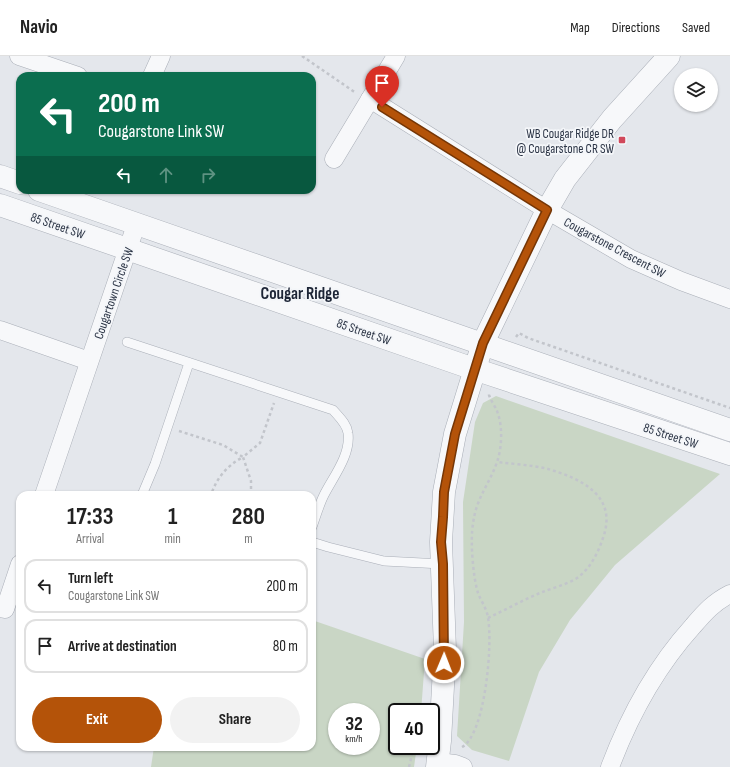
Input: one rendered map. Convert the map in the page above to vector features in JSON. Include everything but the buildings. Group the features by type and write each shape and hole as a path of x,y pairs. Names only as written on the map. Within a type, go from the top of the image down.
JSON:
{"street":[{"path":"19,56 66,72"},
{"path":"154,72 161,56"},
{"path":"334,159 396,56"},
{"path":"463,767 437,765 445,650 441,542 444,492 455,434 483,343 547,210 565,179 612,119 669,56"},
{"name":"Cougarstone Crescent SW","path":"370,99 547,210 631,259 674,279 730,299"},
{"path":"0,176 16,182"},
{"name":"85 Street SW","path":"49,194 483,343 730,430"},
{"name":"85 Street SW","path":"0,205 128,248 474,369 730,454"},
{"name":"Cougartown Circle SW","path":"45,491 136,225"},
{"path":"0,330 89,361"},
{"path":"8,611 16,580"},
{"path":"610,767 629,719 653,677 678,643 700,618 717,600 730,594"}],"lane":[{"path":"127,342 333,410 345,424 348,432 348,442 339,469 323,496 316,516"},
{"path":"144,491 155,464 189,363"},
{"path":"316,543 384,561 443,564"}],"path":[{"path":"302,56 359,95 370,99"},
{"path":"519,333 528,338 730,408"},
{"path":"212,491 217,479 224,470 260,443 278,392"},
{"path":"462,748 470,740 478,719 490,662 488,618 478,592 472,550 472,525 477,502 496,462 501,433 497,413 488,395"},
{"path":"168,427 223,445 243,457 251,481 251,491"},
{"path":"488,618 576,578 585,571 598,552 607,529 606,508 594,491 577,479 546,469 496,462"},
{"path":"409,767 412,755"}],"green space":[{"path":"496,396 720,474 615,565 570,620 539,672 509,761 472,750 457,736 464,622 463,502 475,422 483,403"},
{"path":"316,621 425,659 422,703 388,703 388,755 416,755 414,767 151,767 153,751 316,751"}],"place":[{"name":"WB Cougar Ridge DR @ Cougarstone CR SW","path":"622,140"}],"district":[{"name":"Cougar Ridge","path":"300,293"}],"route":[{"path":"382,107 547,210 483,343 455,434 444,492 441,542 443,564 444,663"}]}
